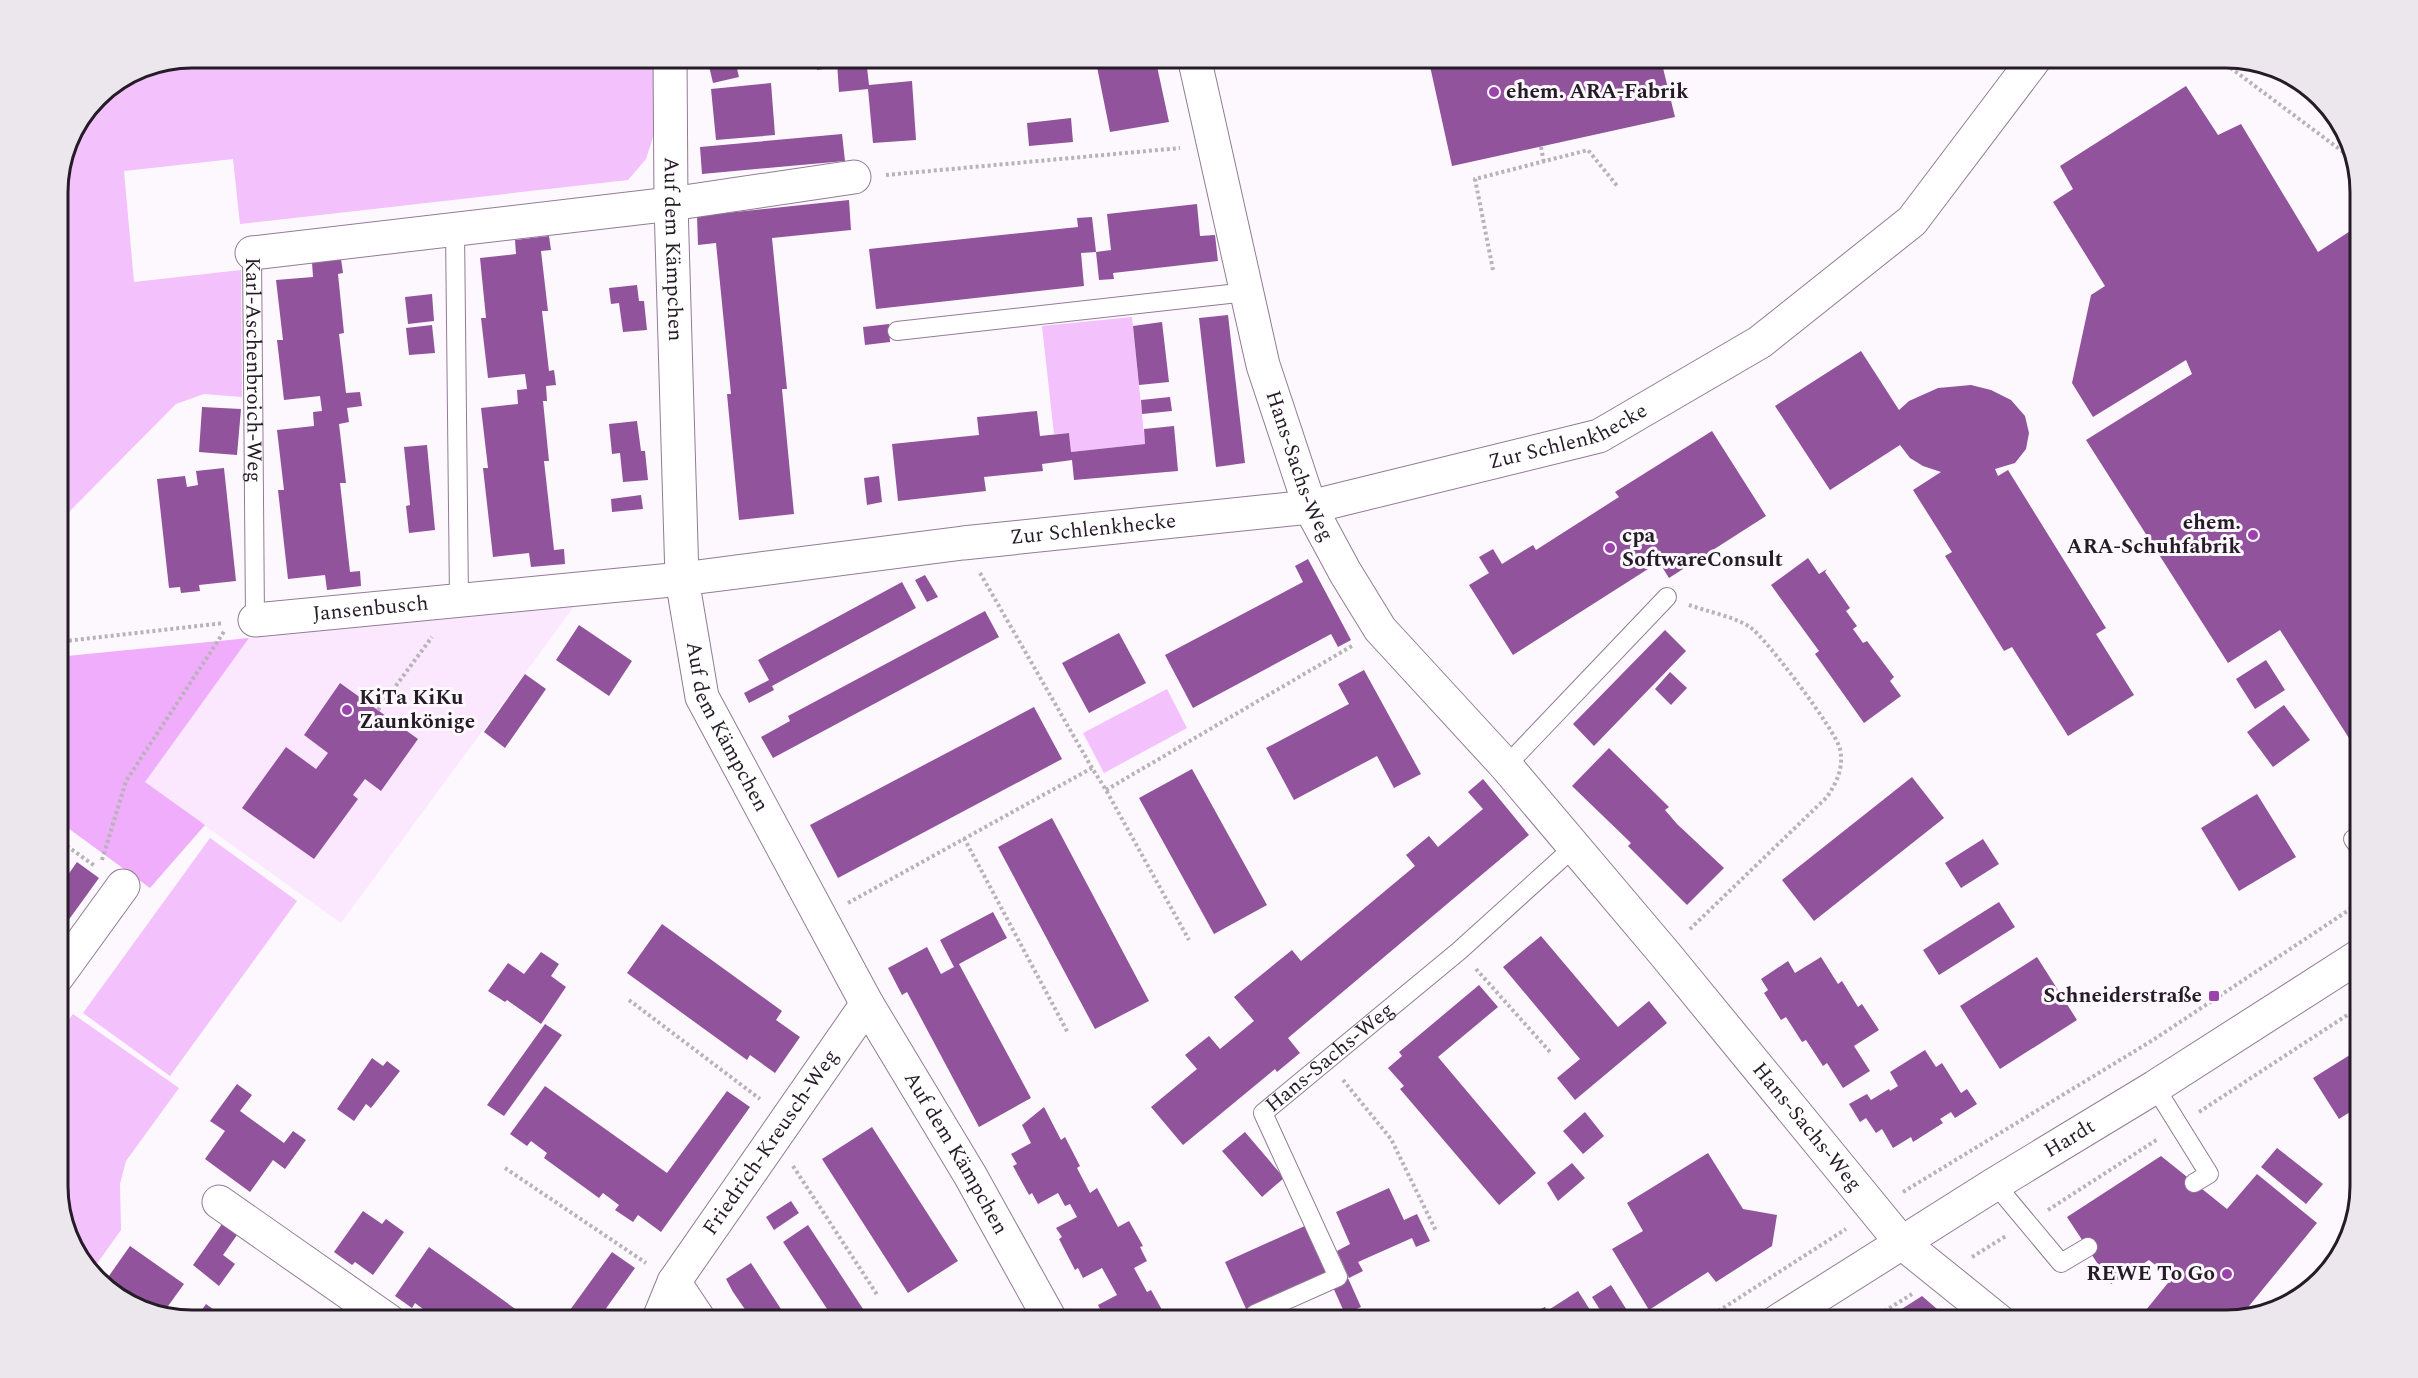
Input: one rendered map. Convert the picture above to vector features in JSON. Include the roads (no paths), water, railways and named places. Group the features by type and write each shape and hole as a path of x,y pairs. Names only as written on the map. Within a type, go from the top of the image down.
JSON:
{"street":[{"name":"Auf dem Kämpchen","path":"670,68 671,204 682,579 702,697 867,1004 970,1175 1045,1310"},
{"name":"Hans-Sachs-Weg","path":"1196,68 1263,364 1310,507 1344,572 1380,629 1506,766 1665,954 1901,1242 1985,1310"},
{"name":"Zur Schlenkhecke","path":"682,579 963,543 1310,507 1599,436 1760,342 1912,221 2029,68"},
{"name":"Karl-Aschenbroich-Weg","path":"252,254 671,204 854,177"},
{"name":"Jansenbusch","path":"242,621 682,579"},
{"path":"68,962 123,886"},
{"name":"Hardt","path":"1795,1310 1901,1242 2155,1087 2350,962"},
{"name":"Friedrich-Kreusch-Weg","path":"663,1310 674,1282 867,1004"},
{"path":"219,1202 373,1310"},
{"path":"674,1282 693,1310"}],"lane":[{"path":"455,229 459,600"},
{"name":"Karl-Aschenbroich-Weg","path":"242,621 252,254"},
{"path":"897,331 1247,292"},
{"path":"1506,766 1667,597"},
{"name":"Hans-Sachs-Weg","path":"1264,1310 1338,1276 1263,1113 1459,951 1574,847"},
{"path":"2155,1087 2209,1174 2194,1183"},
{"path":"1995,1184 2061,1263 2088,1247"}],"place":[{"name":"ehem. ARA-Fabrik","path":"1494,92"},
{"name":"ehem. ARA-Schuhfabrik","path":"2253,535"},
{"name":"cpa SoftwareConsult","path":"1610,548"},
{"name":"KiTa KiKu Zaunkönige","path":"347,710"},
{"name":"Schneiderstraße","path":"2214,996"},
{"name":"REWE To Go","path":"2227,1274"}]}
